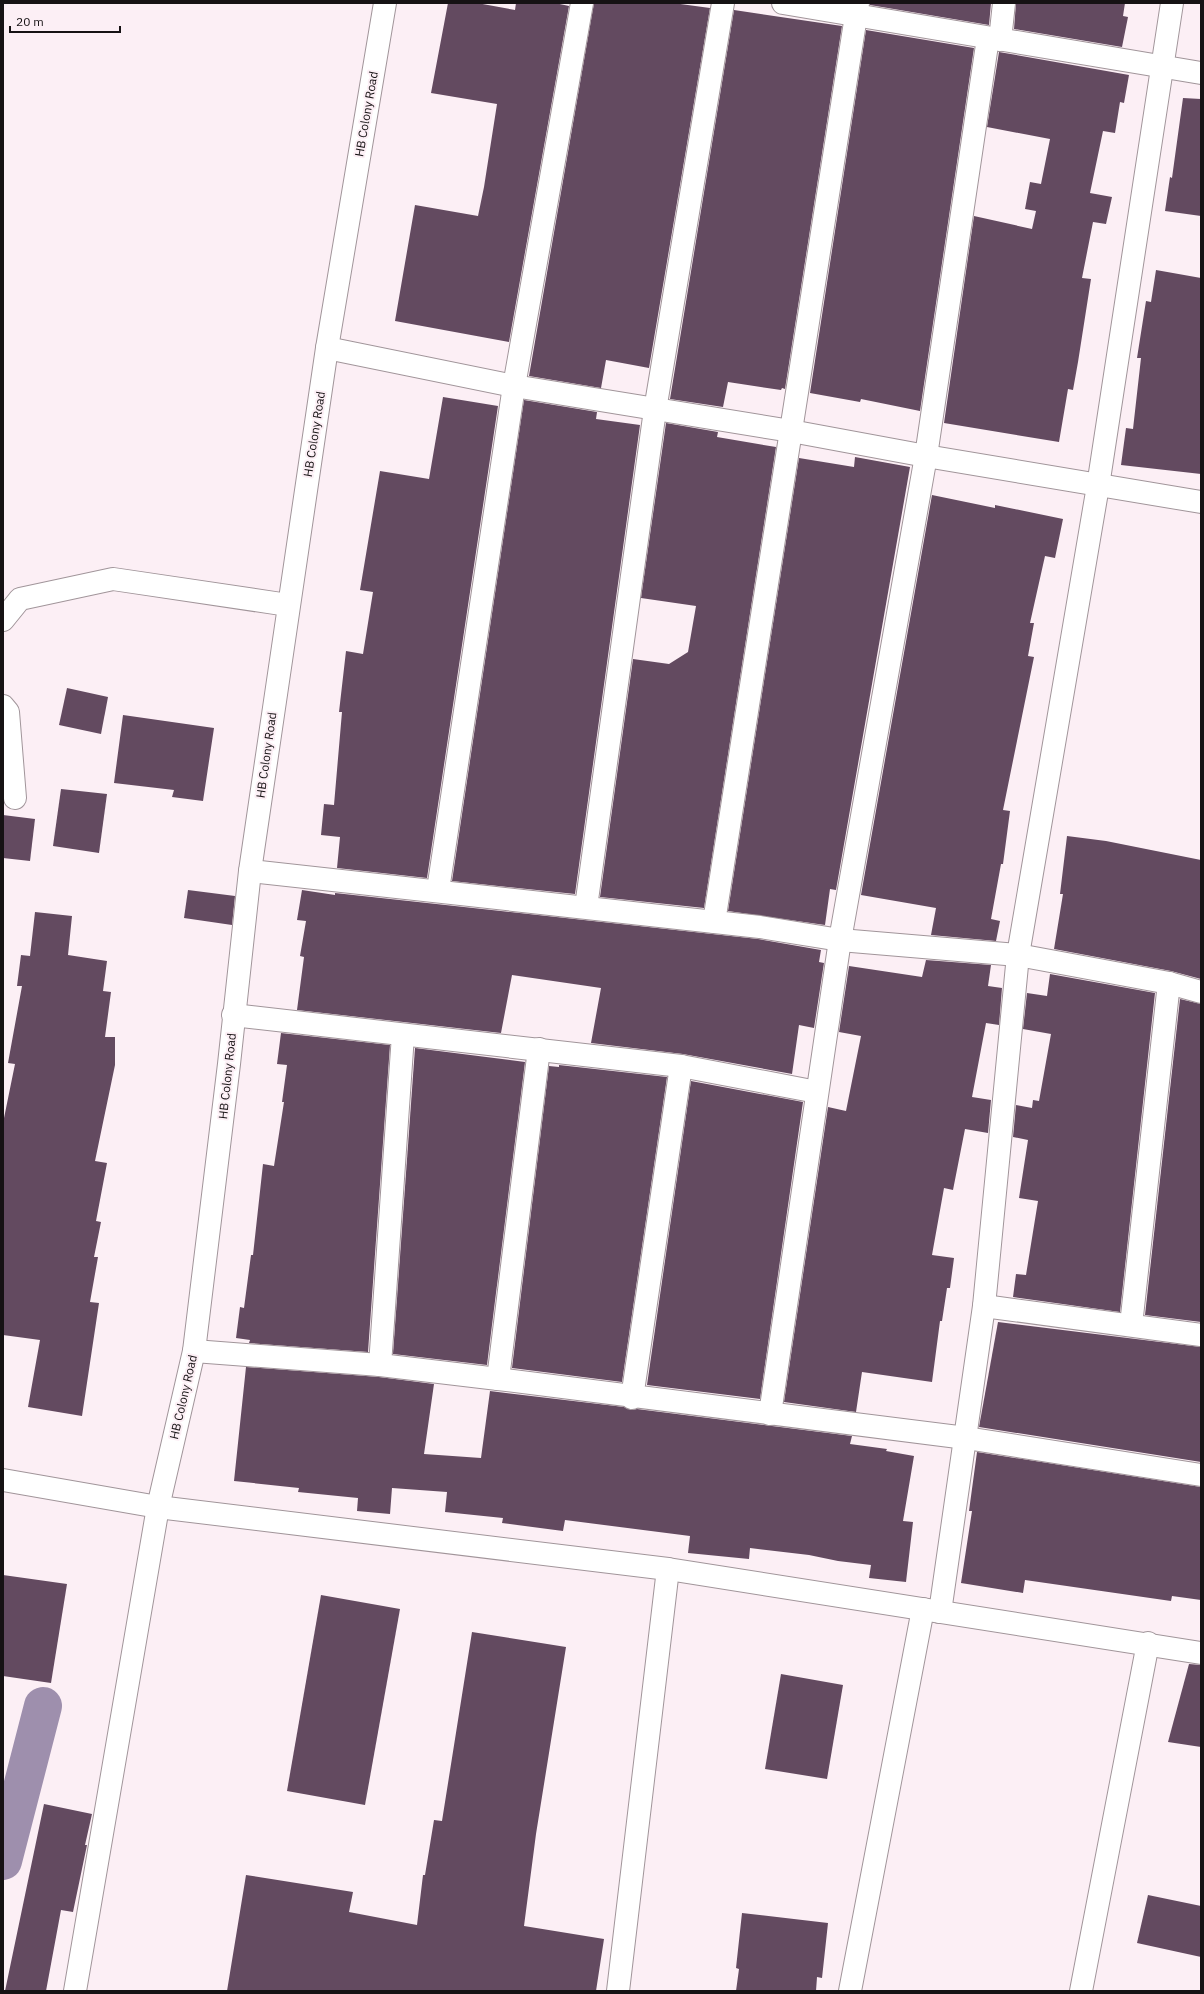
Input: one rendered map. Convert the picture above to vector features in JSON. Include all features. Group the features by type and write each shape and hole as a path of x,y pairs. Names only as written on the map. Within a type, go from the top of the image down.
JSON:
{"street":[{"name":"HB Colony Road","path":"76,1991 158,1507 194,1351 228,1072 233,1015 250,870 327,348 385,3"},
{"path":"438,890 514,386 582,3"},
{"path":"586,907 655,410 723,3"},
{"path":"783,3 857,10 994,39 1201,74"},
{"path":"770,1414 840,940 926,456 994,39 1004,3"},
{"path":"850,1991 932,1611 966,1438 984,1306 1018,956 1098,486 1172,3"},
{"path":"714,922 857,10"},
{"path":"327,348 514,386 791,431 1098,486 1201,502"},
{"path":"3,620 20,598 113,579 288,605"},
{"path":"3,706 8,712 15,798"},
{"path":"250,870 760,927 840,940 1018,956 1169,983 1201,992"},
{"path":"1131,1325 1169,983"},
{"path":"233,1015 681,1066 817,1092"},
{"path":"380,1365 403,1035"},
{"path":"498,1379 539,1049"},
{"path":"632,1398 681,1066"},
{"path":"984,1306 1201,1335"},
{"path":"194,1351 380,1365 498,1379 632,1398 966,1438 1201,1475"},
{"path":"3,1480 158,1507 668,1569 932,1611 1148,1643 1201,1653"},
{"path":"618,1991 668,1569"},
{"path":"1081,1991 1148,1643"}],"building":[{"path":"448,3 477,3 515,10 516,3 555,3 569,6 509,342 395,321 415,205 478,216 484,187 497,104 431,93"},
{"path":"594,3 673,3 710,8 649,368 606,360 601,388 529,376"},
{"path":"870,3 991,3 989,25 870,5"},
{"path":"1016,3 1125,3 1123,16 1128,17 1122,47 1014,29"},
{"path":"734,10 842,26 785,389 782,388 781,390 728,382 723,407 670,399"},
{"path":"866,30 974,48 920,411 861,399 860,402 810,393"},
{"path":"999,52 1129,75 1124,103 1120,102 1115,133 1103,131 1090,193 1112,197 1106,224 1093,222 1082,278 1091,279 1073,390 1068,389 1059,442 944,423 974,216 1032,229 1036,211 1025,209 1030,182 1041,184 1050,139 987,127"},
{"path":"1183,98 1201,99 1201,216 1165,211 1170,177 1172,178"},
{"path":"1156,270 1201,278 1201,474 1121,465 1126,428 1133,429 1141,358 1137,358 1146,301 1151,302"},
{"path":"443,397 498,406 427,878 337,868 340,837 321,835 324,804 334,805 342,712 339,712 346,651 363,654 373,592 360,590 380,471 429,479"},
{"path":"524,400 597,412 596,419 640,425 575,894 452,881"},
{"path":"666,423 718,432 717,437 776,447 704,908 600,897 633,659 669,664 688,652 696,606 641,598"},
{"path":"855,457 910,467 836,890 830,889 825,925 728,911 799,458 854,467"},
{"path":"932,495 995,508 995,505 1063,519 1055,558 1045,556 1030,623 1034,623 1028,656 1034,657 1003,810 1010,811 1003,864 1001,864 991,919 1000,921 996,941 931,935 936,908 861,895"},
{"path":"67,688 108,697 101,734 59,725"},
{"path":"123,715 214,728 203,801 172,797 174,790 114,783"},
{"path":"61,789 107,794 99,853 53,846"},
{"path":"3,815 35,819 30,861 3,858"},
{"path":"1067,836 1106,841 1201,860 1201,979 1171,971 1054,949 1063,894 1060,894"},
{"path":"188,890 235,896 232,925 184,918"},
{"path":"302,890 335,895 335,893 758,939 821,950 819,962 824,963 814,1028 799,1025 792,1074 683,1054 591,1043 601,988 512,975 501,1033 297,1010 304,957 300,956 306,921 297,920"},
{"path":"35,912 72,916 68,955 107,961 103,991 111,992 105,1037 115,1037 115,1065 95,1161 107,1163 96,1221 101,1222 94,1257 98,1257 90,1302 99,1303 82,1416 28,1407 40,1340 3,1335 3,1123 15,1064 8,1063 22,986 17,986 21,955 30,956"},
{"path":"926,960 991,965 988,986 1002,988 999,1025 986,1023 972,1097 991,1100 988,1133 965,1129 953,1190 944,1188 932,1255 954,1258 950,1288 947,1288 942,1321 940,1321 932,1382 862,1372 856,1412 784,1402 828,1107 846,1111 861,1036 839,1032 849,966 922,977"},
{"path":"1050,974 1155,993 1120,1312 1013,1297 1016,1274 1026,1275 1038,1201 1019,1198 1028,1140 1013,1137 1016,1105 1032,1108 1033,1100 1039,1101 1051,1034 1023,1029 1027,993 1047,996"},
{"path":"1180,999 1201,1004 1201,1322 1145,1315"},
{"path":"281,1033 390,1045 368,1352 249,1343 250,1340 236,1338 240,1307 244,1308 251,1255 253,1255 263,1164 274,1166 284,1102 282,1102 287,1065 277,1064"},
{"path":"415,1048 525,1062 487,1365 393,1354"},
{"path":"559,1065 667,1077 622,1382 512,1368 549,1066 559,1067"},
{"path":"691,1081 803,1102 760,1399 647,1385"},
{"path":"998,1322 1201,1347 1201,1462 979,1427"},
{"path":"246,1367 379,1377 434,1384 424,1454 481,1458 490,1391 624,1407 631,1410 637,1409 852,1436 850,1444 887,1449 886,1451 914,1456 903,1521 913,1522 906,1582 869,1578 871,1565 838,1561 809,1555 750,1548 749,1559 688,1553 690,1536 565,1520 563,1531 502,1523 503,1518 445,1512 447,1492 392,1488 390,1514 357,1511 358,1498 298,1492 299,1488 234,1481"},
{"path":"977,1452 1201,1487 1201,1600 1172,1596 1171,1601 1025,1580 1023,1593 961,1583 972,1511 969,1511"},
{"path":"3,1575 67,1584 51,1683 3,1676"},
{"path":"321,1595 400,1609 365,1805 287,1791"},
{"path":"472,1632 566,1647 536,1834 524,1926 604,1939 596,1991 227,1991 246,1875 353,1892 349,1912 417,1925 423,1875 425,1875 434,1820 442,1821"},
{"path":"1189,1664 1201,1665 1201,1747 1168,1742"},
{"path":"781,1674 843,1685 827,1779 765,1769"},
{"path":"44,1804 92,1814 85,1845 87,1845 73,1912 61,1910 46,1991 5,1991"},
{"path":"1148,1895 1201,1906 1201,1957 1137,1943"},
{"path":"742,1913 828,1923 822,1978 817,1977 816,1991 736,1991 739,1969 736,1968"}],"waterway":[{"path":"3,1861 43,1706"}]}
